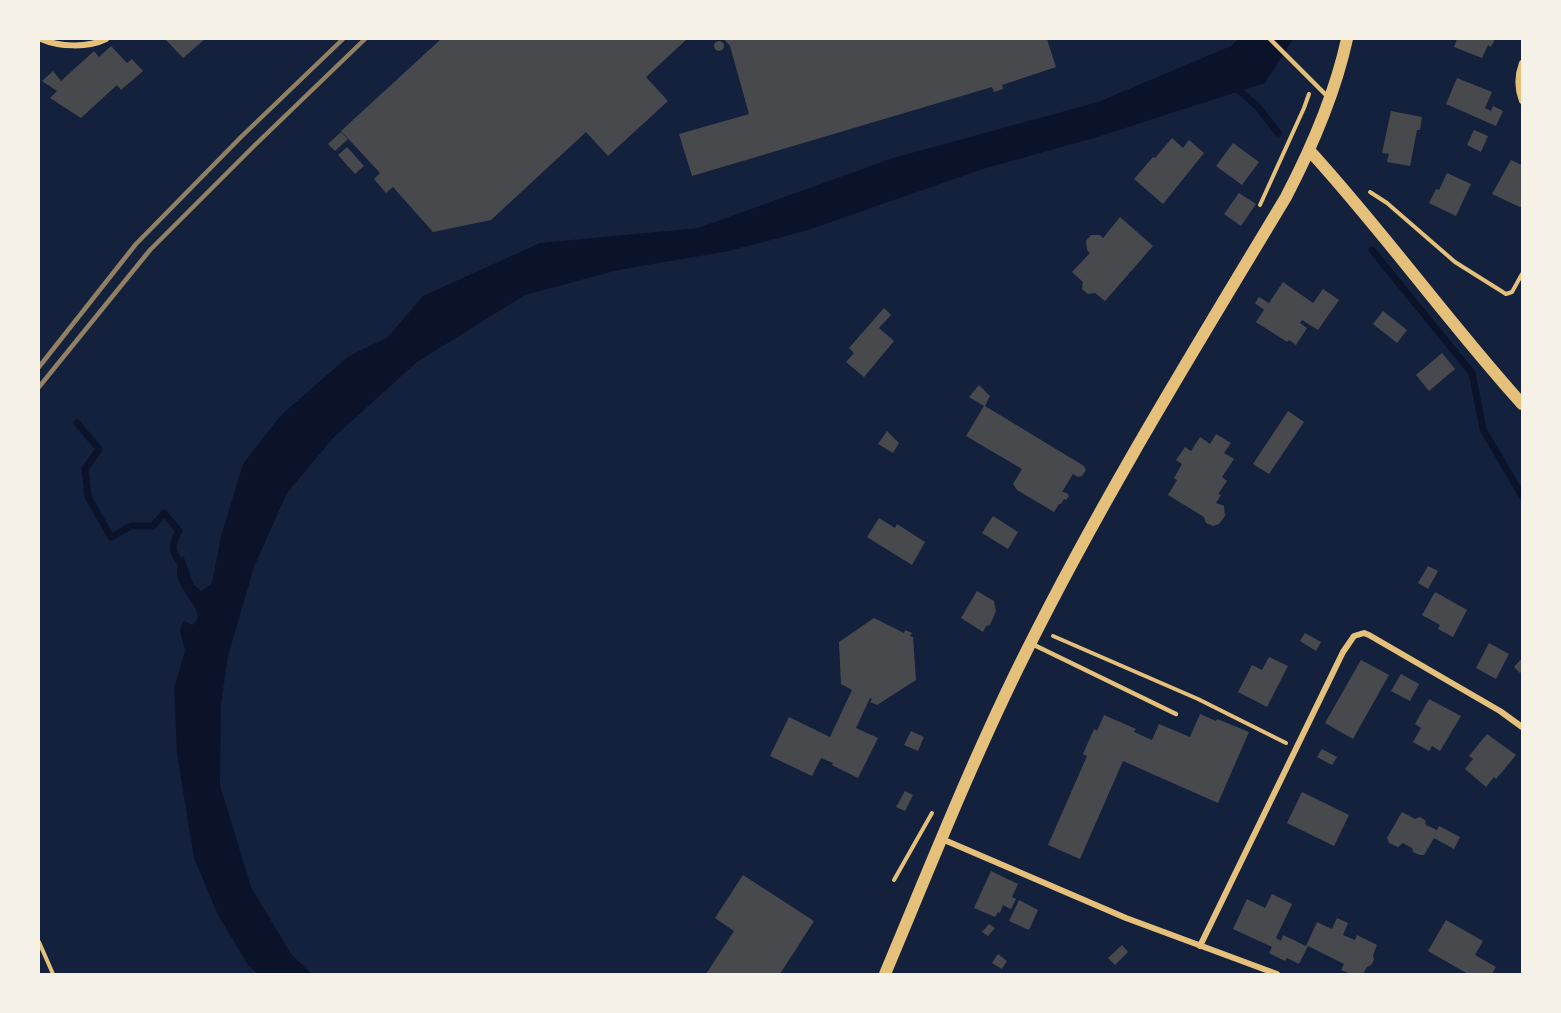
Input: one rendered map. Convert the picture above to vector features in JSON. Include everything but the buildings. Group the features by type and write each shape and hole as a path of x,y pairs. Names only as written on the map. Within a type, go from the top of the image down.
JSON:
{"main road":[{"path":"885,974 980,749 1030,643 1118,481 1286,197 1309,150 1329,98 1347,39"},
{"path":"1309,150 1336,179 1484,362 1522,404"}],"street":[{"path":"41,39 50,43 81,44 99,43 106,39"},
{"path":"1522,63 1518,91 1522,101"},
{"path":"1200,946 1349,641 1359,633 1377,639 1500,711 1522,727"},
{"path":"942,839 1126,918 1277,974"}],"lane":[{"path":"1270,39 1329,98"},
{"path":"1030,643 1176,714"}],"path":[{"path":"1336,179 1371,193 1387,203 1455,262 1506,294 1512,292 1522,274"},
{"path":"1046,651 1054,636 1198,699 1296,748"},
{"path":"39,942 53,974"}],"water":[{"path":"1238,39 1293,39 1265,83 1094,138 983,169 805,231 729,251 618,270 525,295 417,362 334,437 287,493 254,567 228,656 221,704 220,785 251,887 291,954 312,974 258,974 248,965 218,915 194,858 177,754 174,688 185,651 180,630 184,621 193,625 198,618 194,606 179,582 177,569 183,555 194,585 201,591 212,583 221,536 243,464 281,415 349,356 388,337 423,296 540,243 698,228 893,158 1098,102 1231,46"}],"waterway":[{"path":"1235,87 1258,107 1278,133"},
{"path":"1372,250 1472,373 1483,429 1522,496"},
{"path":"77,423 99,449 85,469 88,497 111,537 131,526 153,526 164,513 179,531 173,546 184,568"}],"railway":[{"path":"39,367 136,244 242,136 343,39"},
{"path":"39,387 150,250 365,39"}]}
